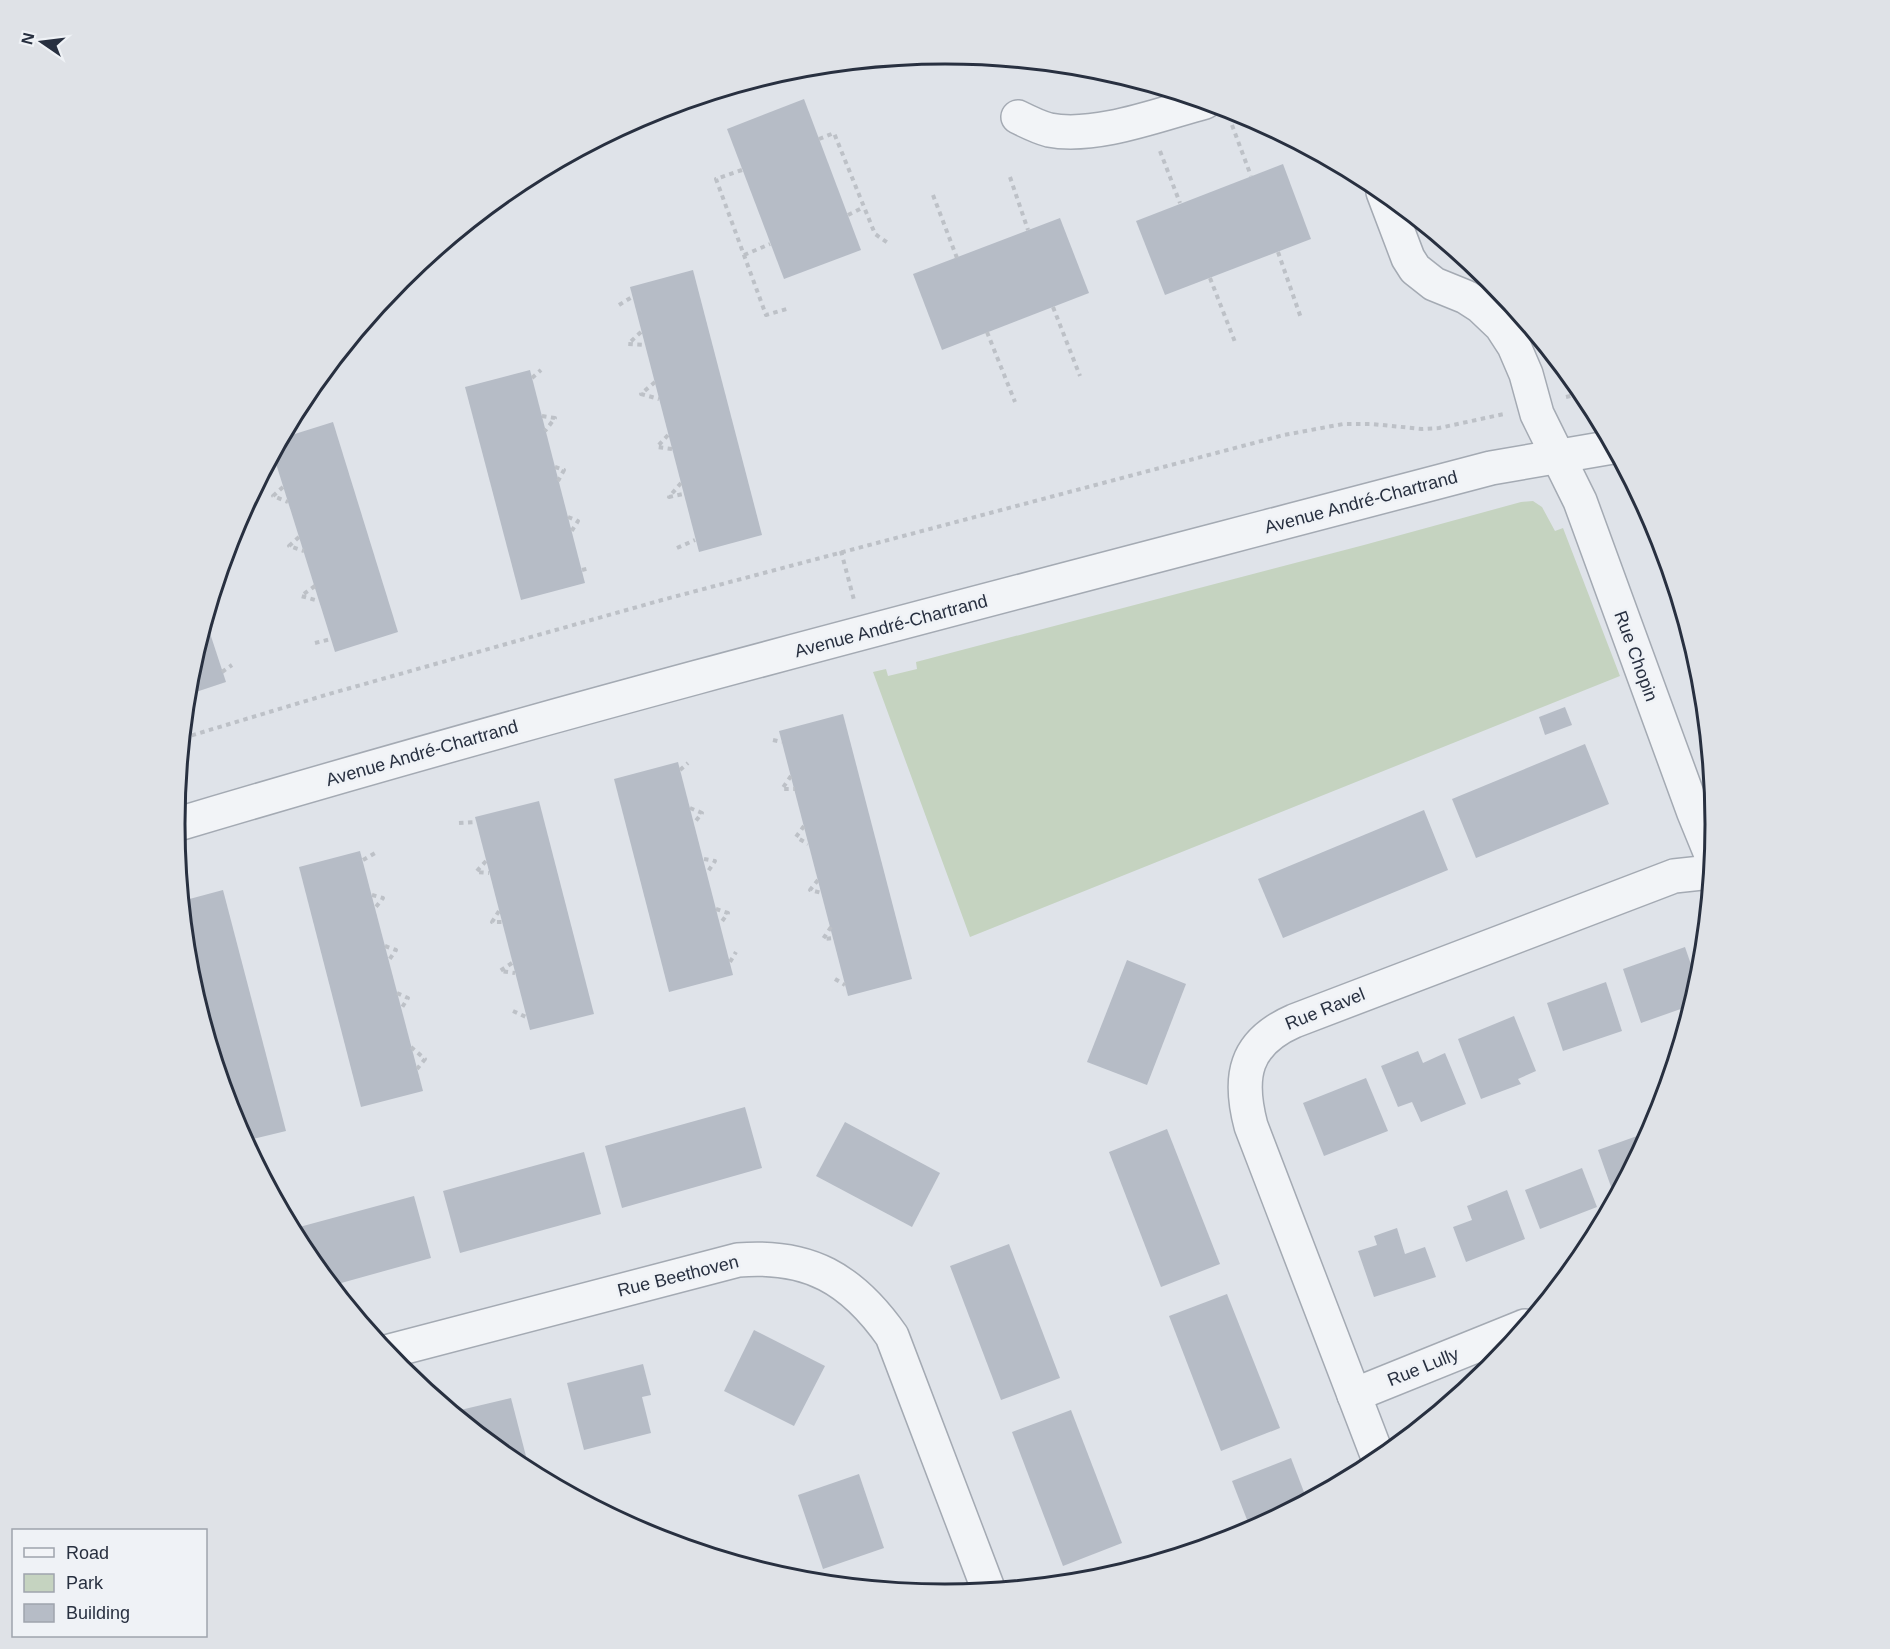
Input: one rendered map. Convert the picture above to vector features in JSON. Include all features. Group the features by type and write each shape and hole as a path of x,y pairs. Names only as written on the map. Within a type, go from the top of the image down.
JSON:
{"street":[{"path":"1018,117 1048,129 1083,131 1127,123 1191,106"},
{"name":"Rue Chopin","path":"1389,209 1408,258 1415,269 1434,284 1466,297 1480,306 1508,334 1526,374 1537,414 1580,501 1704,838"},
{"name":"Avenue André-Chartrand","path":"185,822 668,684 1491,468 1605,448"},
{"name":"Rue Ravel","path":"1375,1450 1249,1117 1245,1080 1253,1054 1270,1033 1294,1021 1674,876 1703,873"},
{"name":"Rue Beethoven","path":"396,1349 738,1260 777,1259 820,1271 842,1282 861,1298 892,1336 986,1583"},
{"name":"Rue Lully","path":"1354,1395 1510,1332"}],"path":[{"path":"1232,125 1251,176"},
{"path":"819,140 834,133 875,234 888,243"},
{"path":"1158,145 1180,203"},
{"path":"742,170 716,179 766,315 790,308"},
{"path":"1010,177 1028,230"},
{"path":"933,195 957,258"},
{"path":"848,215 864,207"},
{"path":"744,255 770,244"},
{"path":"1278,252 1301,318"},
{"path":"1210,278 1234,342"},
{"path":"619,305 632,297"},
{"path":"1053,307 1080,376"},
{"path":"641,332 628,344 645,345"},
{"path":"987,332 1015,402"},
{"path":"532,378 542,370"},
{"path":"655,382 641,394 659,399"},
{"path":"1566,397 1572,396"},
{"path":"191,736 602,616 841,551 1310,429 1343,424 1438,428 1498,415"},
{"path":"542,416 555,418 545,431"},
{"path":"668,435 657,447 672,449"},
{"path":"555,467 564,470 558,481"},
{"path":"681,483 669,496 683,494"},
{"path":"283,487 273,496 288,502"},
{"path":"568,517 578,520 572,532"},
{"path":"299,537 289,546 304,551"},
{"path":"677,548 695,540"},
{"name":"Avenue André-Chartrand","path":"841,551 854,602"},
{"path":"582,570 591,568"},
{"path":"315,586 302,596 319,601"},
{"path":"315,643 331,639"},
{"path":"222,672 232,666"},
{"path":"773,740 782,741"},
{"path":"680,770 688,763"},
{"path":"791,777 782,789 795,789"},
{"path":"690,808 702,813 694,823"},
{"path":"459,823 476,822"},
{"path":"804,826 796,837 808,844"},
{"path":"363,860 377,852"},
{"path":"704,859 715,861 707,873"},
{"path":"486,861 476,872 489,873"},
{"path":"818,880 810,890 822,894"},
{"path":"372,895 383,898 375,908"},
{"path":"717,909 728,913 720,924"},
{"path":"499,911 492,922 502,922"},
{"path":"831,927 823,939 834,938"},
{"path":"386,946 396,950 388,960"},
{"path":"730,962 736,952"},
{"path":"512,963 500,971 515,973"},
{"path":"835,979 845,984"},
{"path":"398,993 408,998 401,1009"},
{"path":"513,1011 526,1017"},
{"path":"411,1047 425,1059 417,1069"}],"green space":[{"path":"1533,501 1542,507 1555,531 1563,528 1620,676 970,937 873,672 886,669 888,676 917,669 916,662 1521,502"}],"building":[{"path":"804,99 861,250 784,279 727,129"},
{"path":"1283,164 1311,239 1165,295 1136,221"},
{"path":"1060,218 1089,293 942,350 913,274"},
{"path":"693,270 762,535 699,552 630,287"},
{"path":"530,370 585,583 521,600 465,387"},
{"path":"333,422 398,632 335,652 276,464 293,435"},
{"path":"210,633 226,682 197,692"},
{"path":"1565,707 1572,725 1545,735 1539,717"},
{"path":"843,714 912,979 848,996 779,731"},
{"path":"1585,744 1609,804 1476,858 1452,799"},
{"path":"678,762 733,975 669,992 614,779"},
{"path":"539,801 594,1014 530,1030 475,817"},
{"path":"1424,810 1448,870 1283,938 1258,879"},
{"path":"360,851 423,1091 361,1107 299,867"},
{"path":"223,890 286,1131 253,1139 243,1115 225,1069 211,1021 200,973 189,899"},
{"path":"1685,947 1691,965 1682,1009 1641,1023 1623,969"},
{"path":"1127,960 1186,984 1147,1085 1087,1062"},
{"path":"1606,982 1622,1031 1563,1051 1547,1003"},
{"path":"1514,1016 1536,1071 1518,1079 1521,1084 1481,1099 1458,1039"},
{"path":"1418,1051 1423,1063 1445,1053 1466,1104 1421,1122 1412,1102 1398,1107 1381,1066"},
{"path":"1366,1078 1388,1131 1324,1156 1303,1103"},
{"path":"745,1107 762,1168 622,1208 605,1146"},
{"path":"845,1122 940,1173 912,1227 816,1176"},
{"path":"1167,1129 1220,1264 1161,1287 1109,1152"},
{"path":"1638,1136 1612,1189 1598,1150"},
{"path":"584,1152 601,1214 460,1253 443,1191"},
{"path":"1582,1168 1597,1207 1540,1229 1525,1190"},
{"path":"1507,1190 1525,1239 1466,1262 1453,1227 1472,1220 1467,1206"},
{"path":"414,1196 431,1258 340,1284 301,1227"},
{"path":"1397,1228 1405,1254 1425,1247 1436,1277 1374,1297 1358,1251 1377,1245 1374,1236"},
{"path":"1009,1244 1060,1378 1001,1400 950,1266"},
{"path":"1227,1294 1280,1428 1221,1451 1169,1316"},
{"path":"754,1330 825,1366 794,1426 724,1391"},
{"path":"643,1364 651,1395 642,1397 651,1433 584,1450 567,1383"},
{"path":"511,1398 527,1458 482,1427 461,1410"},
{"path":"1071,1410 1122,1543 1063,1566 1012,1432"},
{"path":"1291,1458 1305,1494 1248,1522 1232,1481"},
{"path":"859,1474 884,1548 823,1569 798,1495"}]}
